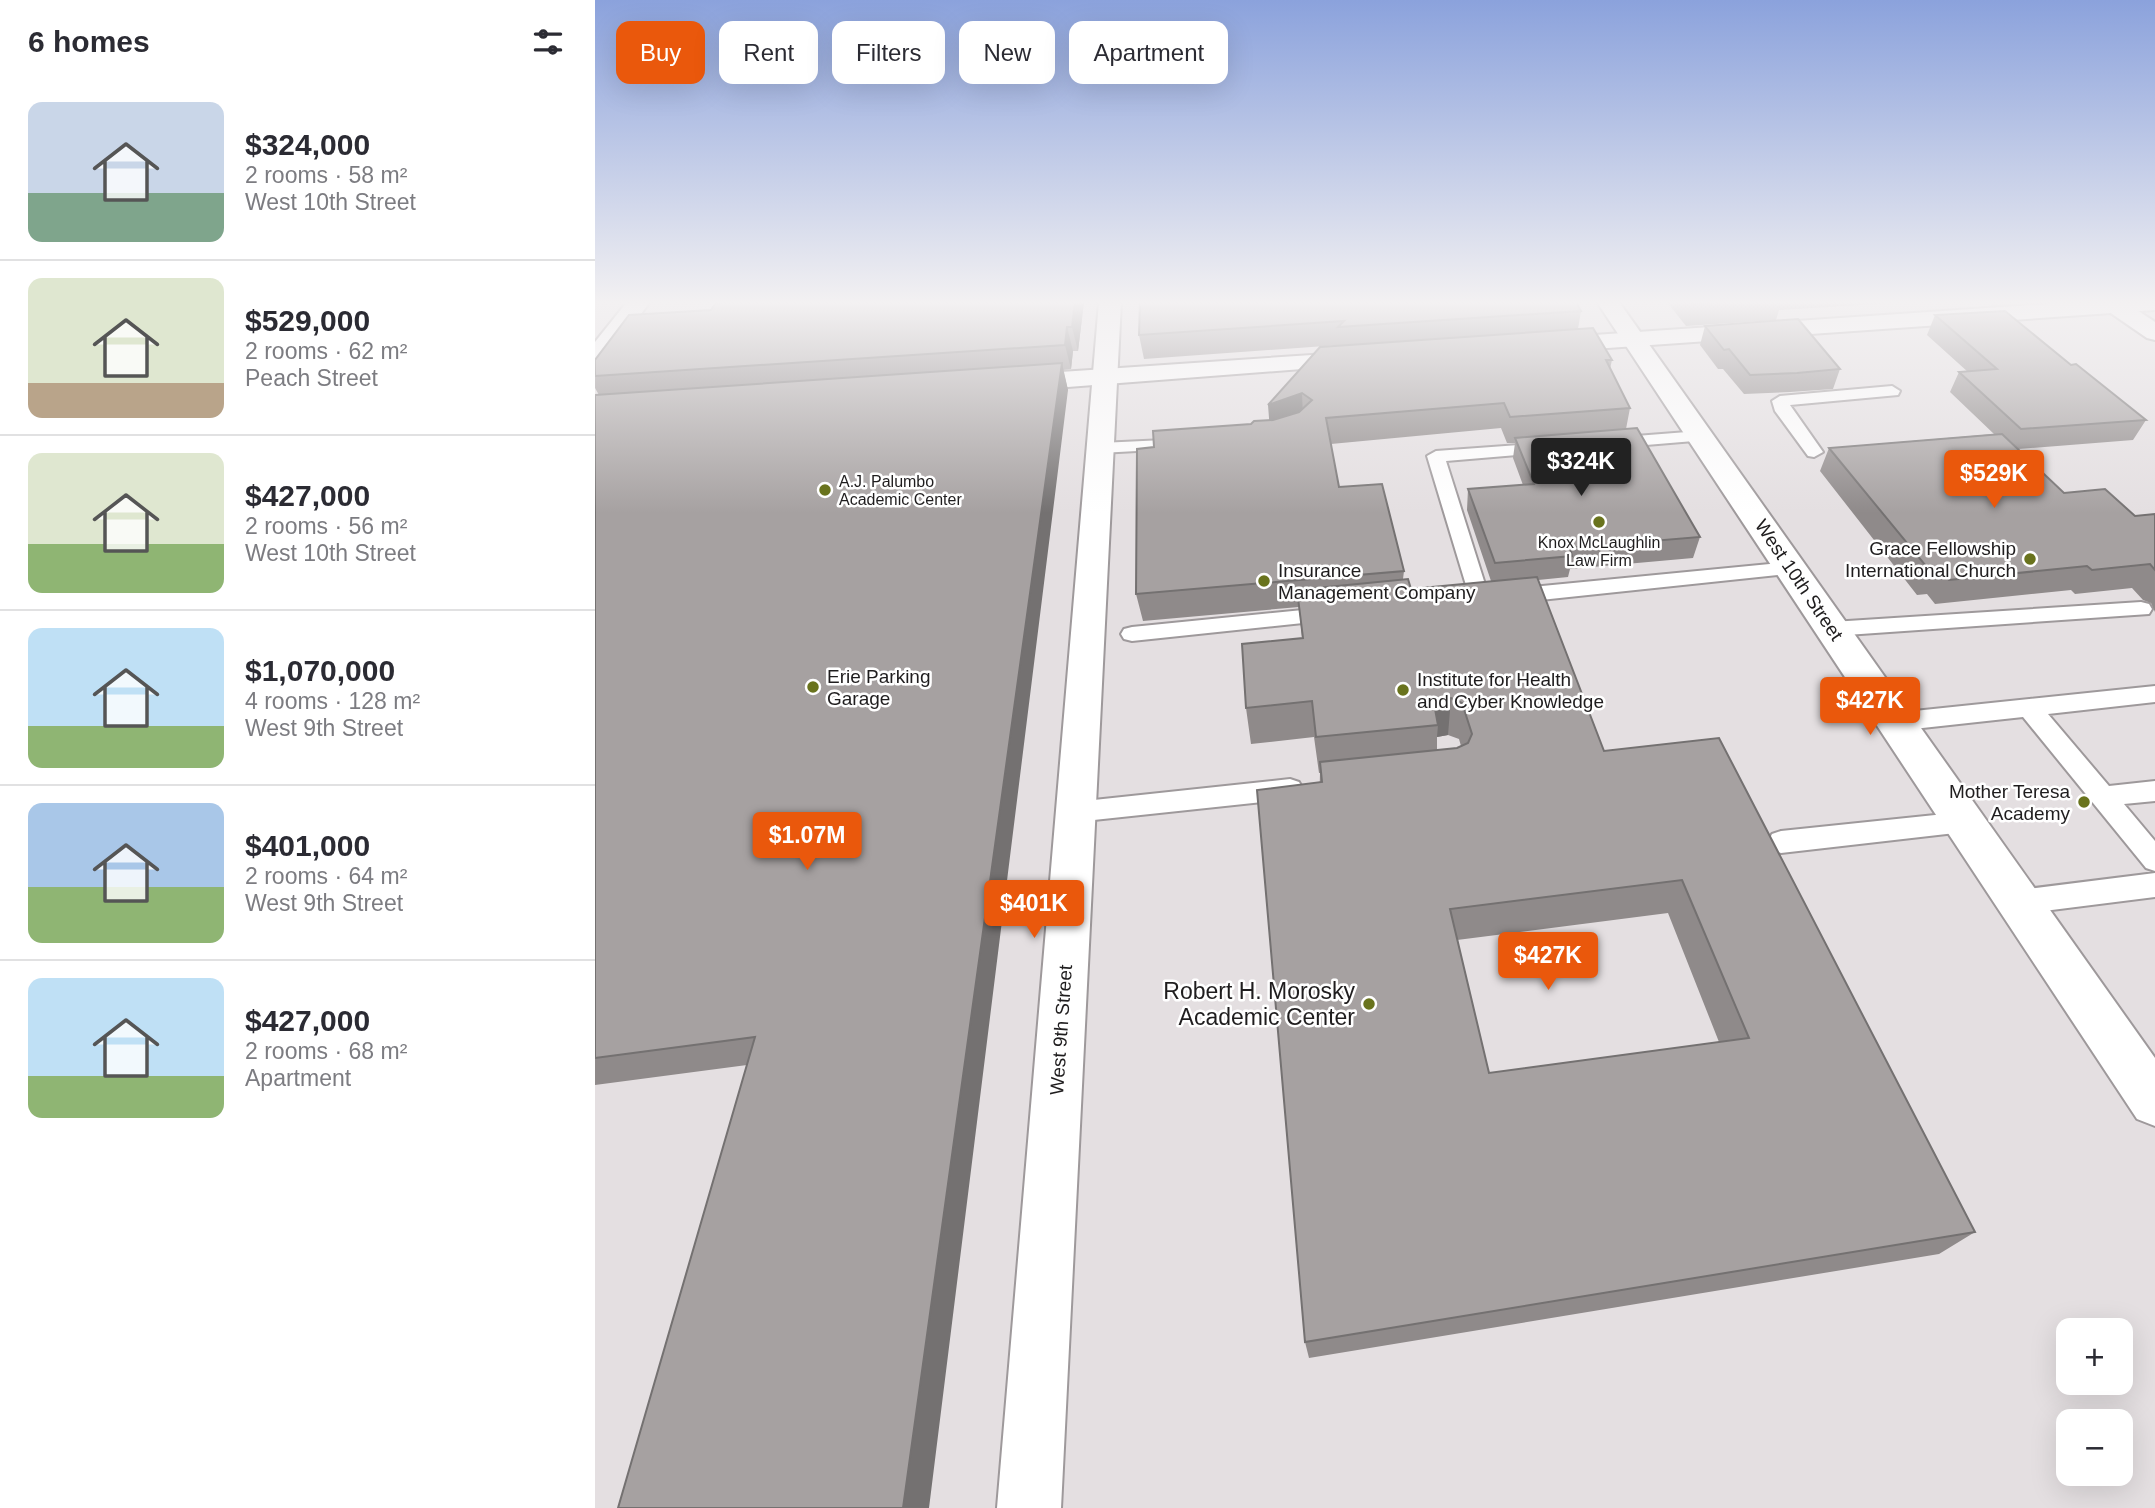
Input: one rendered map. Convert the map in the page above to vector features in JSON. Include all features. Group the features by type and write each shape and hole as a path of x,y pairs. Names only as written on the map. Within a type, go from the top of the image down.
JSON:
{"street":[{"name":"West 9th Street","path":"1029,1508 1105,372"},
{"path":"985,386 1169,372"},
{"name":"West 10th Street","path":"1656,372 2155,1101"}],"lane":[{"path":"1814,452 1783,411 1780,401 1892,391"},
{"path":"1587,444 1700,436"},
{"path":"1100,448 1205,442"},
{"path":"1479,600 1436,456 1560,447"},
{"path":"1452,603 1790,568"},
{"path":"1832,629 2141,609"},
{"path":"1132,635 1354,612"},
{"path":"1895,722 2155,694"},
{"path":"2029,708 2155,860"},
{"path":"1075,812 1317,786"},
{"path":"2102,797 2155,791"},
{"path":"1781,842 1964,822"},
{"path":"2019,902 2155,885"}],"building":[{"path":"595,372 650,372 595,376"},
{"path":"925,372 1061,372 903,1508 618,1508 755,1037 595,1058 595,395"},
{"path":"1297,372 1612,372 1630,408 1510,417 1504,403 1326,418 1339,487 1382,484 1404,571 1136,594 1137,449 1154,447 1153,431 1273,420 1299,412 1312,400 1302,393 1268,405"},
{"path":"1748,372 1804,372 1797,373 1750,375"},
{"path":"1959,372 2086,372 2146,420 2021,429"},
{"path":"1637,428 1700,537 1570,548 1572,556 1495,563 1468,489 1534,484 1515,438"},
{"path":"2002,434 2064,493 2105,489 2135,516 2155,514 2155,570 2150,564 2092,570 2087,566 1949,580 1940,570 1930,571 1829,448"},
{"name":"Robert H. Morosky Academic Center","path":"1537,577 1604,751 1719,738 1975,1232 1305,1342 1257,790 1322,782 1320,762 1457,748 1468,743 1472,734 1462,703 1451,698 1440,701 1435,709 1438,725 1316,737 1312,701 1246,708 1242,644 1303,638 1297,590 1408,579 1411,589","holes":["1682,880 1749,1038 1489,1073 1450,909"]}],"place":[{"name":"A.J. Palumbo Academic Center","path":"825,490"},
{"name":"Knox McLaughlin Law Firm","path":"1599,522"},
{"name":"Grace Fellowship International Church","path":"2030,559"},
{"name":"Insurance Management Company","path":"1264,581"},
{"name":"Erie Parking Garage","path":"813,687"},
{"name":"Institute for Health and Cyber Knowledge","path":"1403,690"},
{"name":"Mother Teresa Academy","path":"2084,802"},
{"name":"Robert H. Morosky Academic Center","path":"1369,1004"}]}
